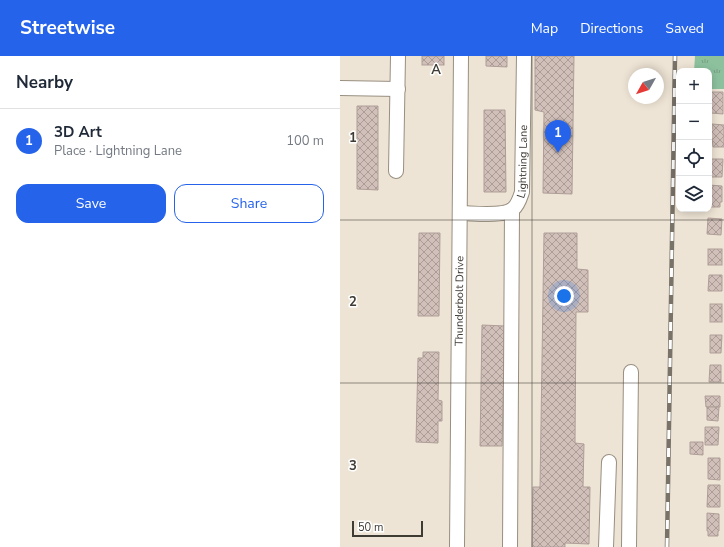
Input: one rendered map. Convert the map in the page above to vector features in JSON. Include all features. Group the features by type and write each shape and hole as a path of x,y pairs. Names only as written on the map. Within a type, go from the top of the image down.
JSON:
{"street":[{"path":"396,171 398,56"},
{"name":"Thunderbolt Drive","path":"457,547 461,56"},
{"name":"Lightning Lane","path":"460,213 504,213 512,210 520,199 522,192 524,56"},
{"path":"340,88 398,89"},
{"path":"510,547 512,210"},
{"path":"629,547 631,372"},
{"path":"606,547 609,462"}],"green space":[{"path":"695,56 724,56 724,89 712,89 712,68 694,68"}],"building":[{"path":"422,56 444,56 444,65 422,65"},
{"path":"486,56 507,56 507,67 486,66"},
{"path":"535,56 574,56 572,194 543,193 544,112 535,110"},
{"path":"712,92 723,92 723,114 712,113"},
{"path":"357,106 378,106 378,190 357,189"},
{"path":"484,110 505,110 506,192 484,192"},
{"path":"712,124 724,125 724,147 713,147"},
{"path":"712,159 723,159 722,177 712,177"},
{"path":"712,185 722,186 722,202 720,202 720,207 712,207"},
{"path":"708,218 722,219 721,235 707,234"},
{"path":"419,233 440,233 439,316 418,316"},
{"path":"544,233 577,233 577,269 588,270 588,312 576,312 575,443 584,444 583,487 590,487 589,544 565,543 565,547 532,547 533,487 540,487"},
{"path":"708,249 722,249 722,265 708,265"},
{"path":"709,275 722,275 722,291 708,291"},
{"path":"710,304 722,304 722,322 710,322"},
{"path":"482,325 505,326 502,446 480,446"},
{"path":"710,335 722,335 721,353 710,353"},
{"path":"423,352 439,352 438,400 442,401 442,421 438,421 438,443 416,442 418,358 423,358"},
{"path":"710,365 721,365 721,382 709,382"},
{"path":"705,396 720,396 720,407 706,407"},
{"path":"707,407 719,407 718,421 707,420"},
{"path":"705,427 719,427 718,445 705,445"},
{"path":"690,442 703,442 703,455 690,454"},
{"path":"708,458 720,458 720,480 708,479"},
{"path":"708,485 720,485 720,507 707,507"},
{"path":"707,513 719,514 718,536 708,536"}],"railway":[{"path":"667,547 675,56"}],"place":[{"name":"3D Art","path":"558,153"}]}
